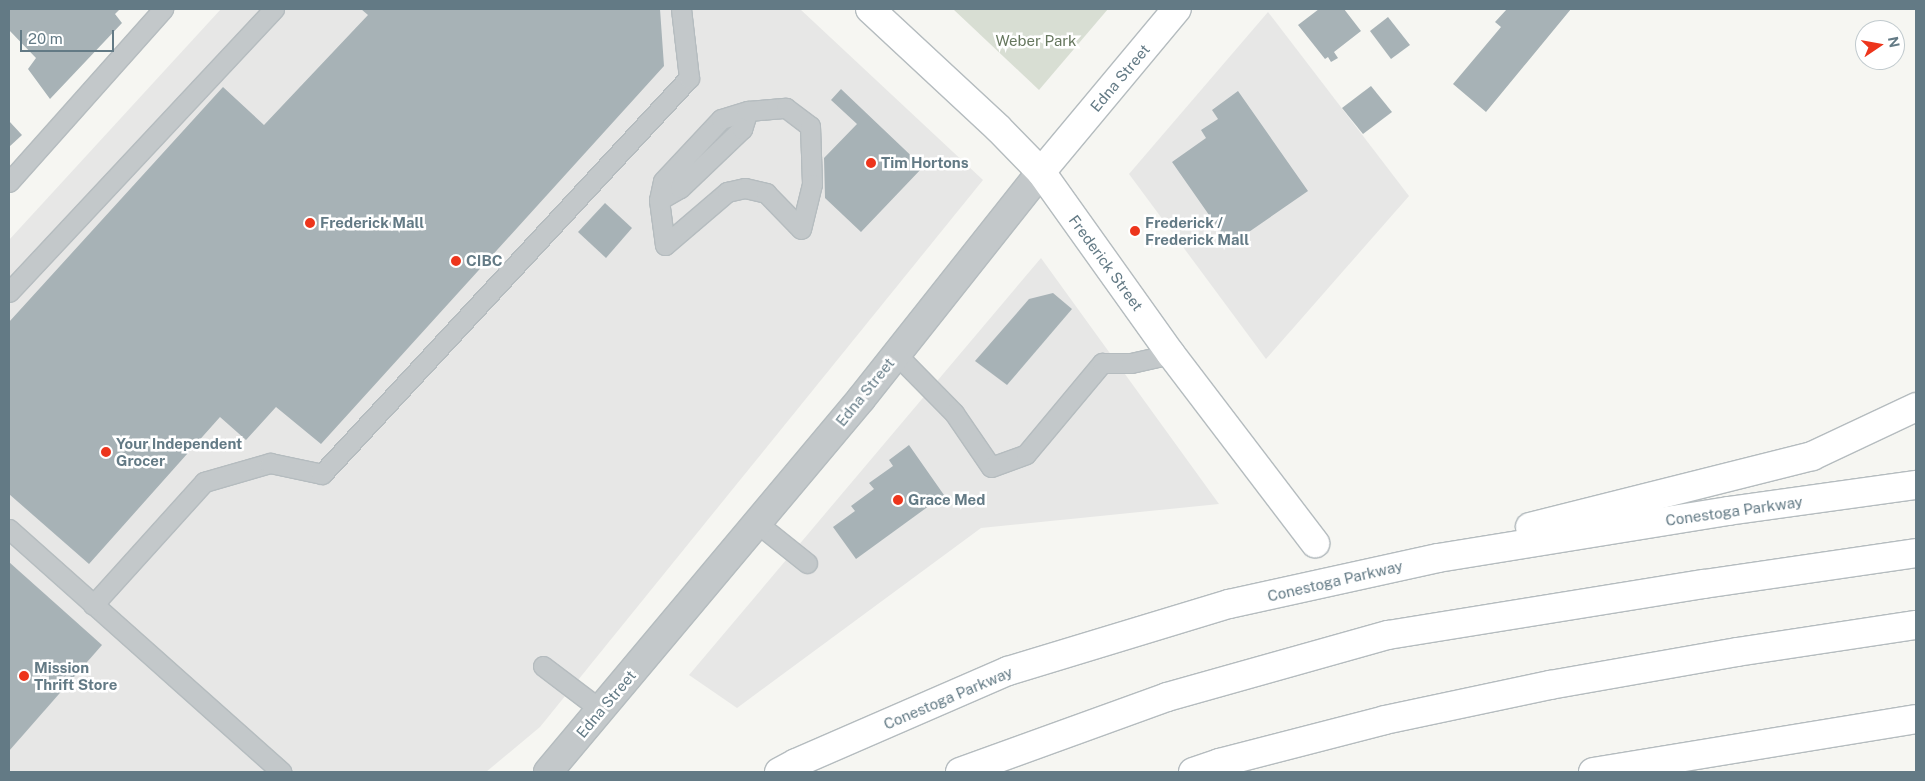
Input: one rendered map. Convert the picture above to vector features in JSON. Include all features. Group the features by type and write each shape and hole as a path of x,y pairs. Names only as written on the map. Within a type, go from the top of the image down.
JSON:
{"main road":[{"name":"Frederick Street","path":"870,9 998,128 1042,172 1172,354 1315,543"},
{"name":"Edna Street","path":"1042,172 1177,9"},
{"path":"1438,558 1524,528 1812,456 1916,407"},
{"name":"Conestoga Parkway","path":"779,772 1008,672 1229,604 1438,558 1728,511 1916,485"},
{"path":"960,772 1167,697 1388,636 1704,584 1916,553"},
{"path":"1193,772 1218,763 1385,720 1550,685 1737,652 1916,625"},
{"path":"1592,772 1916,719"}],"street":[{"name":"Edna Street","path":"548,772 896,354 1042,172"}],"lane":[{"path":"9,182 163,9"},
{"path":"9,292 274,9"},
{"path":"93,605 204,482 270,463 322,474 689,78 681,9"},
{"path":"786,108 810,126 812,184 801,229 766,193 745,188 727,192 665,245 659,200 680,188 742,129 748,111 786,108"},
{"path":"896,354 954,413 991,467 1026,454 1102,363 1131,363 1172,354"},
{"path":"757,522 807,564"},
{"path":"9,529 282,772"},
{"path":"543,666 601,710"}],"shaded area":[{"path":"221,9 800,9 983,180 540,727 486,772 9,772 9,240"},
{"path":"1268,12 1409,196 1266,359 1129,174"},
{"path":"1041,258 1219,504 981,528 737,708 689,675"}],"green space":[{"name":"Weber Park","path":"953,9 1108,9 1039,90"}],"building":[{"path":"9,9 120,9 115,14 122,23 50,99 28,69 36,58 9,30"},
{"name":"Frederick Mall","path":"361,9 660,9 664,66 321,444 276,407 246,440 220,417 89,564 9,494 9,322 223,87 264,125 368,15"},
{"path":"1319,9 1344,9 1361,31 1334,52 1338,58 1331,62 1328,57 1325,59 1298,25"},
{"path":"1507,9 1571,9 1486,112 1453,84 1501,27 1495,22"},
{"path":"1388,17 1410,45 1391,59 1370,31"},
{"path":"1371,86 1392,112 1363,134 1342,108"},
{"name":"Tim Hortons","path":"841,89 923,167 861,232 825,198 824,158 857,124 831,100"},
{"path":"1238,91 1308,191 1230,245 1172,162 1206,138 1201,130 1218,119 1212,110"},
{"path":"9,121 22,135 9,147"},
{"path":"605,203 632,228 606,258 578,232"},
{"path":"1053,293 1072,309 1007,385 975,361 1029,299"},
{"name":"Grace Med","path":"909,445 944,495 856,559 833,527 855,511 851,506 874,489 869,483 893,466 889,460"},
{"path":"9,562 102,645 9,751"}],"place":[{"name":"Tim Hortons","path":"871,163"},
{"name":"Frederick Mall","path":"310,223"},
{"name":"Frederick / Frederick Mall","path":"1135,231"},
{"name":"CIBC","path":"456,261"},
{"name":"Your Independent Grocer","path":"106,452"},
{"name":"Grace Med","path":"898,500"},
{"name":"Mission Thrift Store","path":"24,676"}]}
